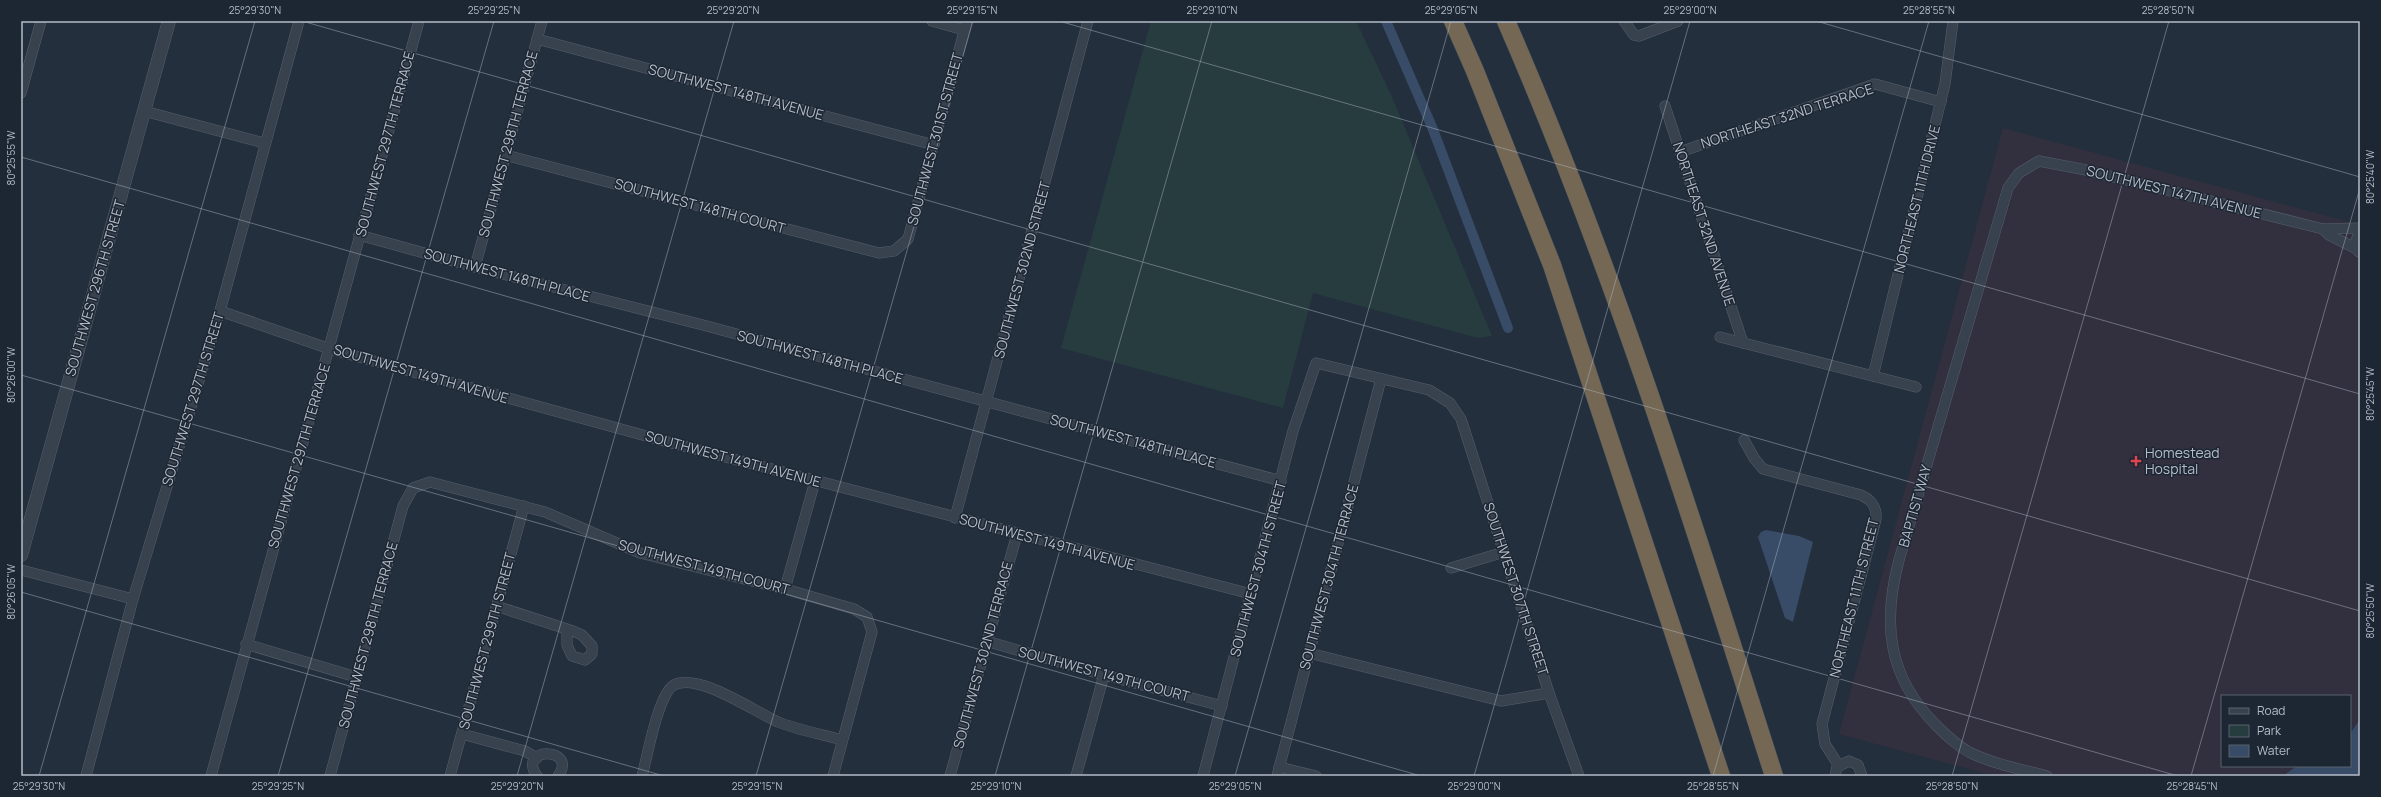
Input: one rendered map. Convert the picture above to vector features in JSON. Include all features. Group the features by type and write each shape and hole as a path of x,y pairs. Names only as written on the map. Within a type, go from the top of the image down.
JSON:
{"highway":[{"path":"1453,21 1476,71 1552,265 1721,776"},
{"path":"1506,21 1595,237 1691,517 1774,776"}],"street":[{"path":"21,93 41,21"},
{"name":"SOUTHWEST 296TH STREET","path":"21,555 169,21"},
{"name":"SOUTHWEST 297TH STREET","path":"86,776 133,599 220,311 264,143 299,21"},
{"name":"SOUTHWEST 297TH TERRACE","path":"211,776 246,644 330,349 419,21"},
{"name":"SOUTHWEST 298TH TERRACE","path":"475,267 542,21"},
{"path":"932,21 965,25"},
{"name":"SOUTHWEST 302ND STREET","path":"955,518 988,402 1088,21"},
{"path":"1624,21 1634,35 1639,36 1678,21"},
{"name":"NORTHEAST 11TH DRIVE","path":"1873,376 1941,102 1945,84 1953,21"},
{"name":"SOUTHWEST 301ST STREET","path":"894,251 908,239 965,25"},
{"name":"SOUTHWEST 148TH AVENUE","path":"537,39 934,145"},
{"name":"NORTHEAST 32ND TERRACE","path":"1680,152 1875,84 1941,102"},
{"name":"NORTHEAST 32ND AVENUE","path":"1665,106 1743,343"},
{"path":"144,111 264,143"},
{"name":"SOUTHWEST 148TH COURT","path":"505,155 879,253 894,251"},
{"name":"SOUTHWEST 147TH AVENUE","path":"2026,167 2039,161 2058,164 2323,229 2332,227 2360,229"},
{"name":"BAPTIST WAY","path":"2026,167 2008,188 1894,580 1890,623 1894,652 1905,686 1928,716 1948,737 1967,751 1992,762 2047,776"},
{"name":"SOUTHWEST 147TH AVENUE","path":"2323,229 2329,235 2359,251"},
{"path":"2359,251 2356,240 2360,229"},
{"name":"SOUTHWEST 148TH PLACE","path":"360,235 475,267 703,325 1280,481"},
{"name":"SOUTHWEST 149TH AVENUE","path":"220,311 330,349 815,481 1251,594"},
{"path":"1720,337 1916,386"},
{"name":"SOUTHWEST 304TH STREET","path":"1203,776 1280,481 1304,395 1316,363 1381,379"},
{"name":"SOUTHWEST 307TH STREET","path":"1381,379 1429,390 1450,403 1461,419 1549,694 1579,776"},
{"name":"SOUTHWEST 304TH TERRACE","path":"1278,771 1381,379"},
{"name":"NORTHEAST 11TH STREET","path":"1744,440 1754,458 1763,469 1861,495 1871,501 1875,507 1876,519 1822,724 1825,744 1839,766"},
{"path":"785,589 815,481"},
{"name":"SOUTHWEST 149TH COURT","path":"408,494 418,484 430,482 524,506 562,519 640,553 785,589 854,610 867,617 872,632 842,740"},
{"name":"SOUTHWEST 298TH TERRACE","path":"330,776 356,677 408,494"},
{"name":"SOUTHWEST 299TH STREET","path":"450,776 524,506"},
{"name":"SOUTHWEST 302ND TERRACE","path":"950,776 986,641 1017,534"},
{"path":"1451,568 1504,552"},
{"path":"21,570 133,599"},
{"path":"496,606 567,630"},
{"name":"SOUTHWEST 149TH COURT","path":"986,641 1104,675 1222,706"},
{"path":"246,644 356,677"},
{"path":"1309,653 1501,701 1549,694"},
{"path":"1076,776 1104,675"},
{"path":"642,776 664,698 674,686 685,683 726,694 778,722 842,740 833,776"},
{"path":"462,734 525,751 536,758"},
{"path":"536,758 548,752 557,756 561,766 558,776"},
{"path":"536,758 534,767 537,776"},
{"path":"1835,776 1839,766 1845,762 1854,762 1861,768 1862,776"},
{"path":"1278,771 1316,776"}],"shaded area":[{"name":"Homestead Hospital","path":"2003,128 2360,225 2360,776 1995,776 1839,734"}],"green space":[{"path":"1151,21 1356,21 1392,97 1492,336 1478,338 1313,293 1283,408 1061,348"}],"water":[{"path":"1766,530 1799,536 1813,542 1793,622 1785,618 1758,537 1761,532"},
{"path":"2360,719 2360,776 2283,776 2296,767 2351,767 2351,732"}],"waterway":[{"path":"1386,21 1432,127 1508,328"}],"place":[{"name":"Homestead Hospital","path":"2136,461"}]}
